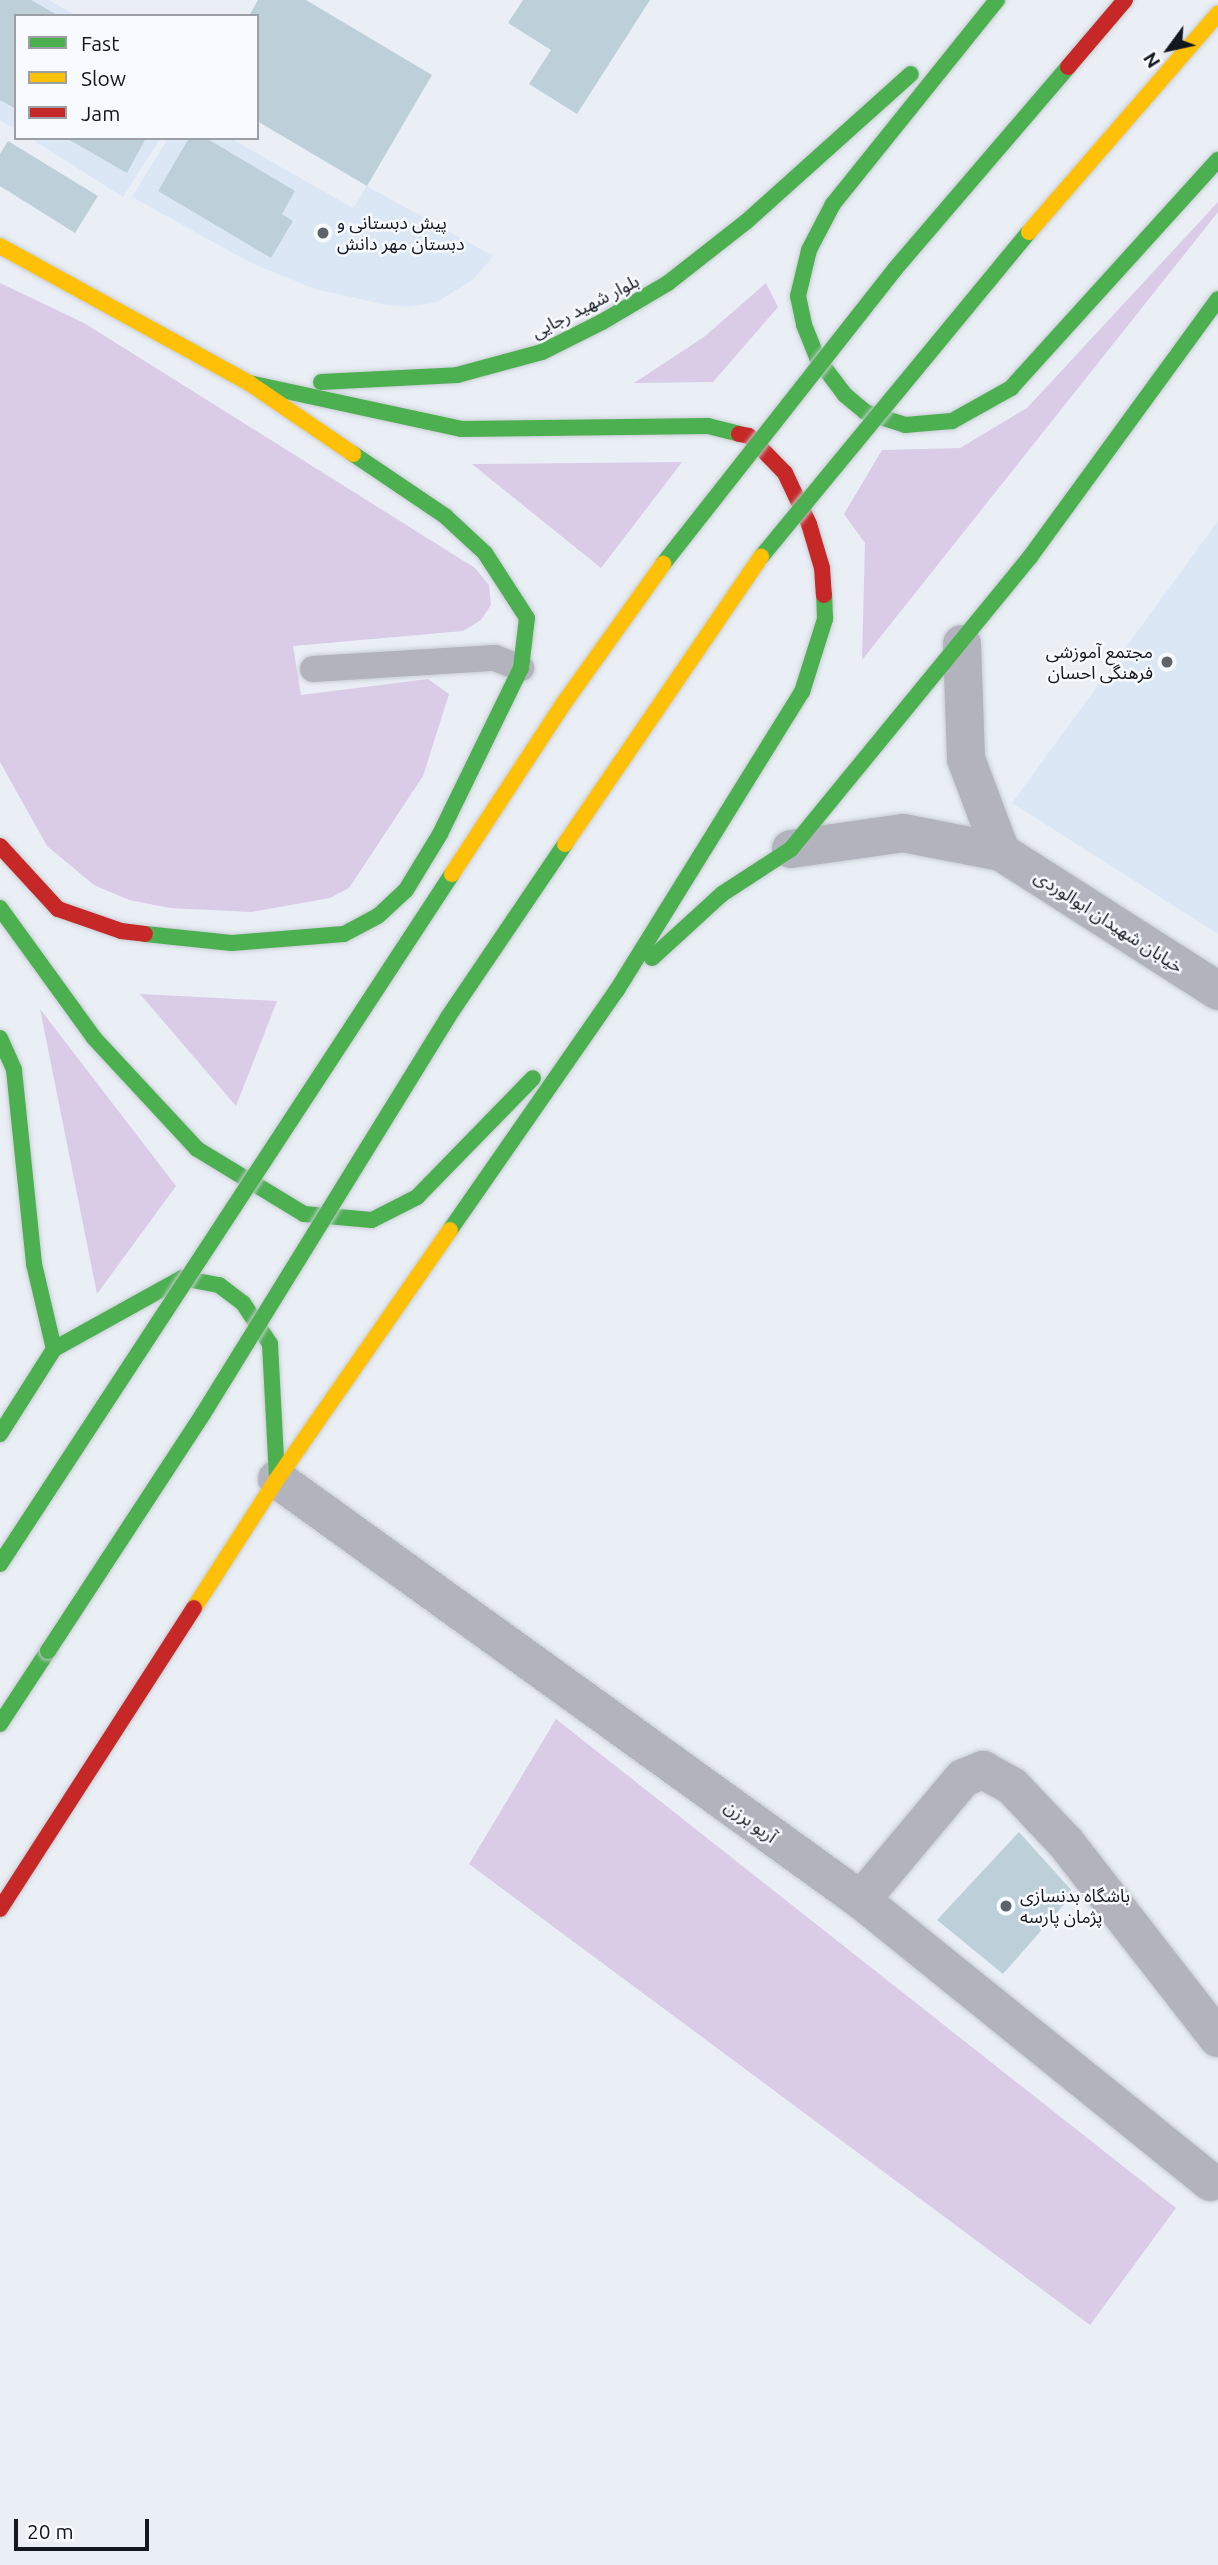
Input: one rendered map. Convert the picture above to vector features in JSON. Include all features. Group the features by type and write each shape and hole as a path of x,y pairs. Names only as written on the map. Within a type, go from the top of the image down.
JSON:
{"main road":[{"name":"بلوار شهید رجایی","path":"0,246 249,383 382,382 457,375 542,352 668,283 820,158 990,0"},
{"path":"998,0 833,204 810,250 798,296 804,326 817,358 845,395 865,411 905,425 952,421 1011,388 1218,160"},
{"path":"0,1564 564,703 656,574 895,270 1125,0"},
{"path":"0,1724 203,1414 448,1017 744,578 1067,186 1218,15"},
{"path":"0,908 94,1038 197,1149 304,1214 372,1220 417,1197 618,990 722,894 791,849 962,644 1218,299"},
{"path":"0,846 58,909 121,931 232,943 344,934 378,916 406,890 462,790 521,668 527,618 485,553 444,516 249,383"},
{"path":"0,1909 277,1479 618,990 802,692 825,619 822,568 785,472 749,436 708,426 461,429 249,383"},
{"path":"0,1038 14,1070 34,1264 54,1349"},
{"path":"0,1434 54,1349 182,1278 219,1285 243,1303 270,1344 277,1479"}],"street":[{"path":"962,644 966,759 1001,852"},
{"name":"خیابان شهیدان ابوالوردی","path":"791,849 903,833 1001,852 1218,991"},
{"name":"آریو برزن","path":"277,1479 861,1900 1211,2182"},
{"path":"861,1900 962,1777 983,1770 1012,1786 1066,1843 1218,2038"}],"lane":[{"path":"313,669 495,657 521,668"}],"shaded area":[{"path":"0,0 49,0 74,14 14,14 14,129 0,120"},
{"path":"33,140 160,140 123,197"},
{"name":"پیش دبستانی و دبستان مهر دانش","path":"167,140 234,140 353,208 367,186 493,256 474,279 437,302 409,307 382,304 315,289 251,263 132,197"},
{"path":"1218,202 1218,212 862,660 865,543 844,514 882,450 960,448 1027,408"},
{"path":"0,283 84,323 475,568 489,585 491,605 481,620 463,631 293,646 301,695 428,679 449,694 423,776 349,888 330,898 251,912 170,908 129,900 94,885 47,846 0,762"},
{"path":"766,283 778,307 713,382 634,383 704,337"},
{"path":"682,462 601,568 472,464"},
{"name":"مجتمع آموزشی فرهنگی احسان","path":"1218,521 1218,934 1012,803"},
{"path":"140,994 277,1001 236,1106"},
{"path":"40,1009 176,1186 97,1294"},
{"path":"556,1719 1176,2208 1090,2325 469,1864"}],"building":[{"path":"0,0 31,0 56,14 14,14 14,108 0,100"},
{"path":"258,0 306,0 432,75 367,186 259,122 259,14 250,14"},
{"path":"523,0 650,0 577,114 529,84 551,50 508,23"},
{"path":"69,140 145,140 127,173"},
{"path":"188,140 209,140 295,191 282,214 293,221 271,258 158,191"},
{"path":"8,141 98,196 75,233 0,186 0,154"},
{"name":"باشگاه بدنسازی پژمان پارسه","path":"1019,1832 1074,1893 1003,1974 937,1920"}],"traffic: fast":[{"path":"997,0 833,204 809,250 798,296 804,325 817,358 845,395 865,412 905,425 952,421 1011,388 1218,160"},
{"path":"663,564 895,269 1068,67"},
{"path":"321,382 457,375 542,352 602,322 668,283 747,221 911,74"},
{"path":"761,557 1029,232"},
{"path":"652,958 722,894 791,849 1030,557 1218,299"},
{"path":"249,383 461,429 708,426 739,434"},
{"path":"145,934 232,943 344,934 378,916 406,890 440,834 521,668 527,618 485,553 445,516 353,454"},
{"path":"450,1230 617,990 802,692 825,619 824,595"},
{"path":"48,1651 203,1414 448,1017 565,844"},
{"path":"0,1564 452,874"},
{"path":"0,908 94,1038 197,1149 304,1214 372,1220 417,1197 533,1078"},
{"path":"0,1038 14,1070 34,1264 54,1349 0,1434"},
{"path":"54,1349 182,1278 219,1285 243,1303 270,1344 277,1479"},
{"path":"0,1724 48,1651"}],"traffic: slow":[{"path":"1029,232 1218,14"},
{"path":"0,246 249,383 353,454"},
{"path":"565,844 761,557"},
{"path":"452,874 564,703 663,564"},
{"path":"194,1608 277,1479 450,1230"}],"traffic: jam":[{"path":"1068,67 1125,0"},
{"path":"739,434 749,436 785,473 809,524 822,568 824,595"},
{"path":"0,846 58,909 121,931 145,934"},
{"path":"0,1909 194,1608"}],"place":[{"name":"پیش دبستانی و دبستان مهر دانش","path":"323,233"},
{"name":"مجتمع آموزشی فرهنگی احسان","path":"1167,662"},
{"name":"باشگاه بدنسازی پژمان پارسه","path":"1006,1906"}]}
